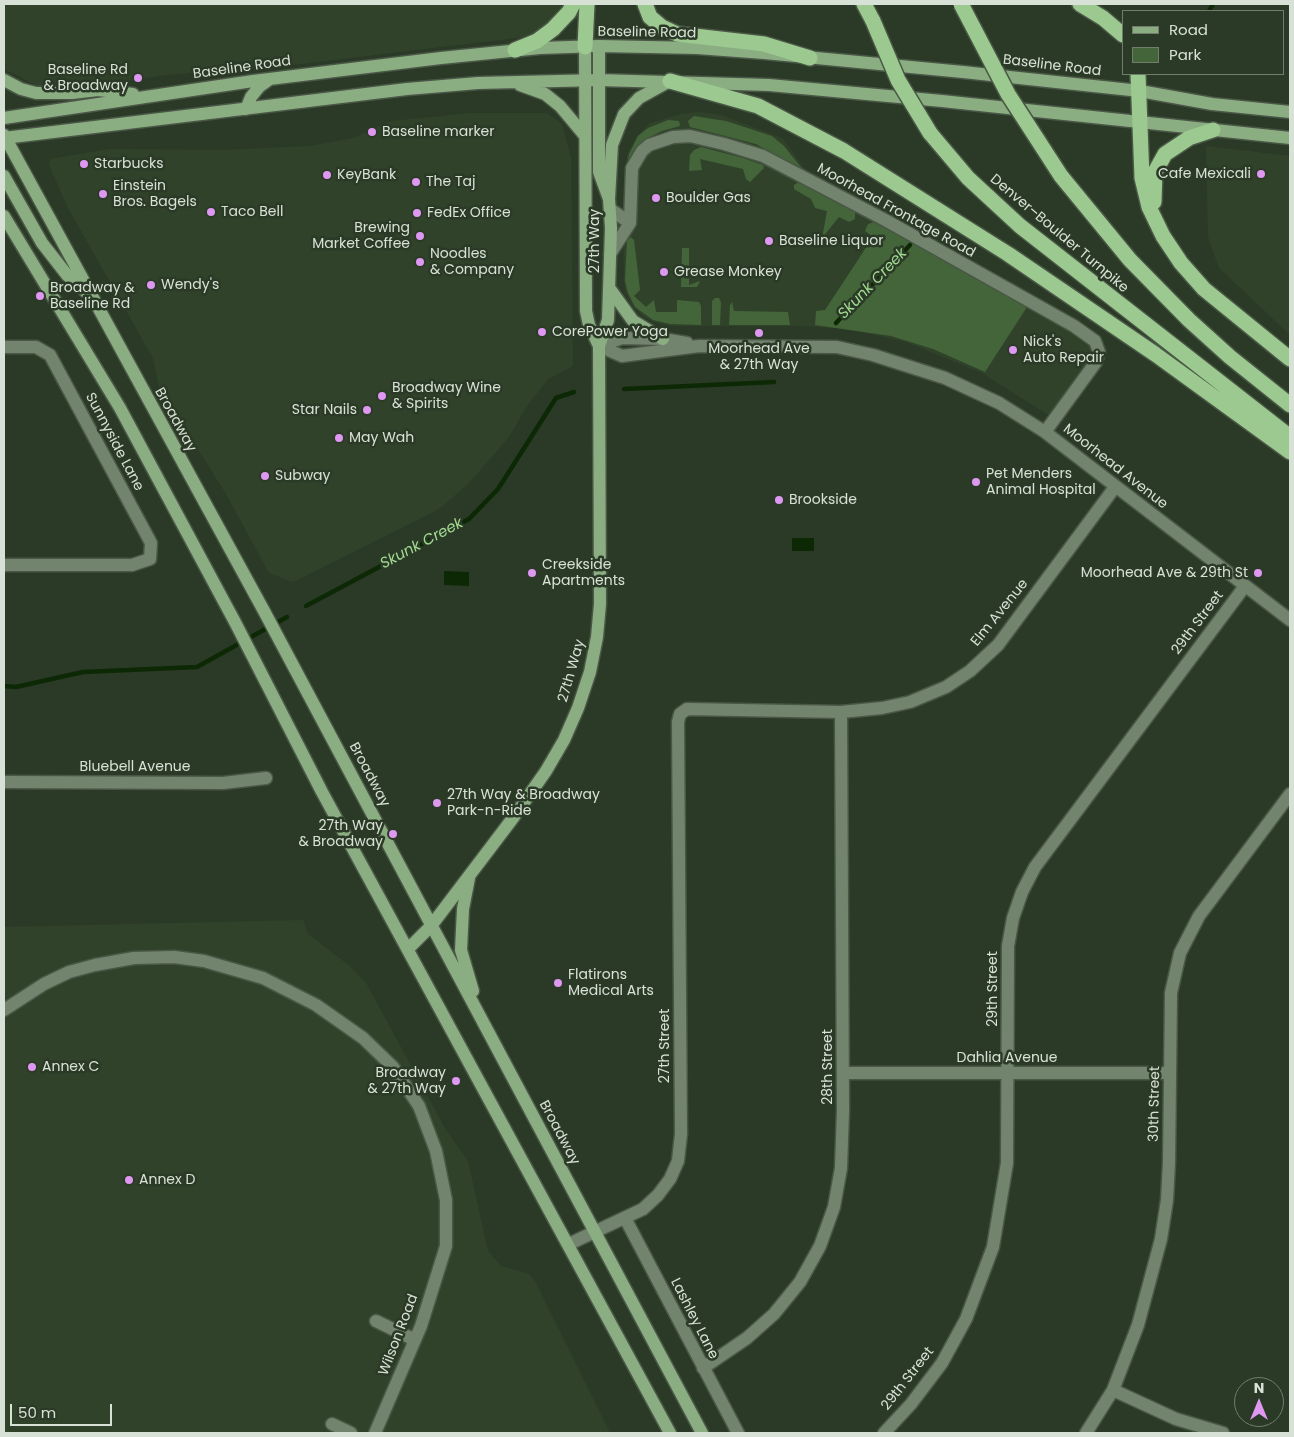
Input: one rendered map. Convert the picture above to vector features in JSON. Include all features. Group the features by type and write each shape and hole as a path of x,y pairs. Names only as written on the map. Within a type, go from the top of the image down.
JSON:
{"highway":[{"path":"515,50 537,41 553,29 569,12 573,4"},
{"path":"586,4 592,47"},
{"path":"644,4 650,17 662,27 677,34 758,43 810,58"},
{"path":"864,4 873,21"},
{"name":"Denver–Boulder Turnpike","path":"869,4 873,21 898,80 930,133 968,178 1020,226 1290,437"},
{"name":"Denver–Boulder Turnpike","path":"961,4 1008,94 1061,176 1130,260 1189,320 1230,357 1290,405"},
{"path":"1083,5 1122,34"},
{"path":"1138,75 1142,178 1149,207 1157,225 1174,254 1200,285 1220,305 1290,359"},
{"path":"670,81 758,106 844,151 1016,259 1154,354 1290,452"},
{"path":"1157,225 1153,186 1160,161 1165,154 1181,142 1214,130"}],"main road":[{"name":"Baseline Road","path":"4,118 270,79 515,50 592,47 697,48 1025,78 1140,91 1212,104 1290,112"},
{"name":"27th Way","path":"592,47 585,80 586,311 589,325 599,346"},
{"name":"27th Way","path":"408,948 431,926 513,818 564,740 590,672 597,637 600,604 599,346 608,320 610,289 610,204 599,172 599,80 592,47"},
{"path":"246,109 259,87 270,79"},
{"path":"4,80 21,89 36,93 72,94 98,90 147,96"},
{"path":"4,137 407,89 508,82 599,80 769,85 1290,138"},
{"path":"610,204 612,145 624,114 639,98 670,81"},
{"path":"508,82 545,94 560,106 585,136"},
{"name":"Broadway","path":"4,137 68,248 92,297 264,611 702,1433"},
{"path":"4,176 42,243 67,275 92,297"},
{"path":"4,216 120,408 236,624 322,792 670,1433"},
{"path":"610,289 633,321 663,339"},
{"path":"470,875 462,916 461,950 479,1013"}],"street":[{"name":"Moorhead Frontage Road","path":"630,223 632,168 642,151 657,141 673,137 690,136 724,144 773,161 915,237 1074,326 1095,341 1099,352 1096,362 1045,432"},
{"path":"610,204 630,223 610,254"},
{"name":"Moorhead Avenue","path":"599,346 622,338 663,339 699,346"},
{"name":"Moorhead Avenue","path":"599,346 622,356 699,346 837,347 855,350 920,369 972,388 1045,432 1290,620"},
{"name":"Sunnyside Lane","path":"4,347 36,347 50,355 151,543 150,559 132,566 4,565"},
{"name":"Elm Avenue","path":"679,729 680,714 687,709 841,712 882,708 910,702 946,687 970,671 998,645 1115,487"},
{"name":"29th Street","path":"884,1433 911,1404 942,1363 966,1319 993,1247 1007,1163 1008,946 1013,918 1022,892 1035,867 1245,586"},
{"name":"28th Street","path":"703,1368 747,1338 774,1314 800,1282 820,1246 834,1207 841,1168 843,1073 841,712"},
{"name":"27th Street","path":"569,1244 594,1230 643,1209 658,1195 670,1179 678,1161 682,1134 679,729"},
{"name":"Bluebell Avenue","path":"4,782 223,783 266,778"},
{"name":"30th Street","path":"1086,1433 1114,1390 1138,1325 1161,1239 1170,1163 1171,993 1180,953 1199,916 1290,794"},
{"name":"Wilson Road","path":"4,1010 44,984 69,972 134,958 174,957 204,961 263,978 316,1005 363,1038 387,1061 419,1106 438,1159 446,1200 446,1246 415,1340 376,1433"},
{"name":"Dahlia Avenue","path":"843,1073 1170,1073"},
{"name":"Lashley Lane","path":"625,1218 738,1433"},
{"path":"376,1321 415,1340"},
{"path":"1114,1390 1176,1419 1223,1433"},
{"path":"332,1424 351,1433"}],"shaded area":[{"path":"4,4 570,4 540,32 524,37 301,64 165,75 75,89 42,88 4,69"},
{"path":"699,112 721,115 782,138 817,185 887,221 1098,348 1055,419 982,373 906,342 848,329 801,326 670,326 653,322 644,317 631,304 625,290 623,202 627,155 636,137 650,123 681,114"},
{"path":"470,113 547,113 562,124 571,158 573,366 548,379 527,406 509,437 468,484 439,509 293,582 269,573 226,494 159,387 153,358 68,208 49,165 50,159 109,149 223,150 311,146 353,138 391,121"},
{"path":"1206,146 1290,156 1290,335 1219,268 1208,237"},
{"path":"792,538 814,538 814,551 792,551"},
{"path":"444,571 469,572 469,586 444,585"},
{"path":"303,920 308,934 351,967 366,983 446,1130 468,1161 488,1251 501,1266 529,1274 536,1283 610,1433 4,1433 4,927"}],"green space":[{"path":"694,116 726,121 772,136 784,146 804,171 756,144 690,127 688,121"},
{"path":"668,120 679,121 680,126 662,131 644,140 633,152 626,172 629,154 638,136 648,128"},
{"path":"701,147 743,158 763,165 764,168 750,182 746,179 743,169 700,159 702,170 689,171 690,155 694,150"},
{"path":"802,183 855,212 855,219 849,222 839,217 822,238 827,211 815,208 811,199 794,189 794,185"},
{"path":"874,222 936,254 1027,307 985,372 933,349 891,336 815,325 816,311 825,310 873,237 865,231 868,224"},
{"path":"631,237 634,240 640,290 634,296 646,307 654,300 656,312 677,312 677,300 699,302 701,306 701,325 670,324 653,320 635,307 628,293 625,281 627,240"},
{"path":"682,248 689,248 689,285 700,281 697,287 681,287"},
{"path":"715,298 719,298 721,302 720,325 712,325 712,301"},
{"path":"732,302 734,311 788,312 790,325 729,325 730,305"}],"waterway":[{"name":"Skunk Creek","path":"1210,10 1213,4"},
{"name":"Skunk Creek","path":"836,323 910,245"},
{"name":"Skunk Creek","path":"624,389 774,382"},
{"name":"Skunk Creek","path":"306,606 469,519 498,489 556,398 574,392"},
{"name":"Skunk Creek","path":"4,686 16,687 83,672 197,667 287,617"}],"place":[{"name":"Baseline Rd & Broadway","path":"138,78"},
{"name":"Baseline marker","path":"372,132"},
{"name":"Starbucks","path":"84,164"},
{"name":"Cafe Mexicali","path":"1261,174"},
{"name":"KeyBank","path":"327,175"},
{"name":"The Taj","path":"416,182"},
{"name":"Einstein Bros. Bagels","path":"103,194"},
{"name":"Boulder Gas","path":"656,198"},
{"name":"Taco Bell","path":"211,212"},
{"name":"FedEx Office","path":"417,213"},
{"name":"Brewing Market Coffee","path":"420,236"},
{"name":"Baseline Liquor","path":"769,241"},
{"name":"Noodles & Company","path":"420,262"},
{"name":"Grease Monkey","path":"664,272"},
{"name":"Wendy's","path":"151,285"},
{"name":"Broadway & Baseline Rd","path":"40,296"},
{"name":"CorePower Yoga","path":"542,332"},
{"name":"Moorhead Ave & 27th Way","path":"759,333"},
{"name":"Nick's Auto Repair","path":"1013,350"},
{"name":"Broadway Wine & Spirits","path":"382,396"},
{"name":"Star Nails","path":"367,410"},
{"name":"May Wah","path":"339,438"},
{"name":"Subway","path":"265,476"},
{"name":"Pet Menders Animal Hospital","path":"976,482"},
{"name":"Brookside","path":"779,500"},
{"name":"Creekside Apartments","path":"532,573"},
{"name":"Moorhead Ave & 29th St","path":"1258,573"},
{"name":"27th Way & Broadway Park-n-Ride","path":"437,803"},
{"name":"27th Way & Broadway","path":"393,834"},
{"name":"Flatirons Medical Arts","path":"558,983"},
{"name":"Annex C","path":"32,1067"},
{"name":"Broadway & 27th Way","path":"456,1081"},
{"name":"Annex D","path":"129,1180"}]}
